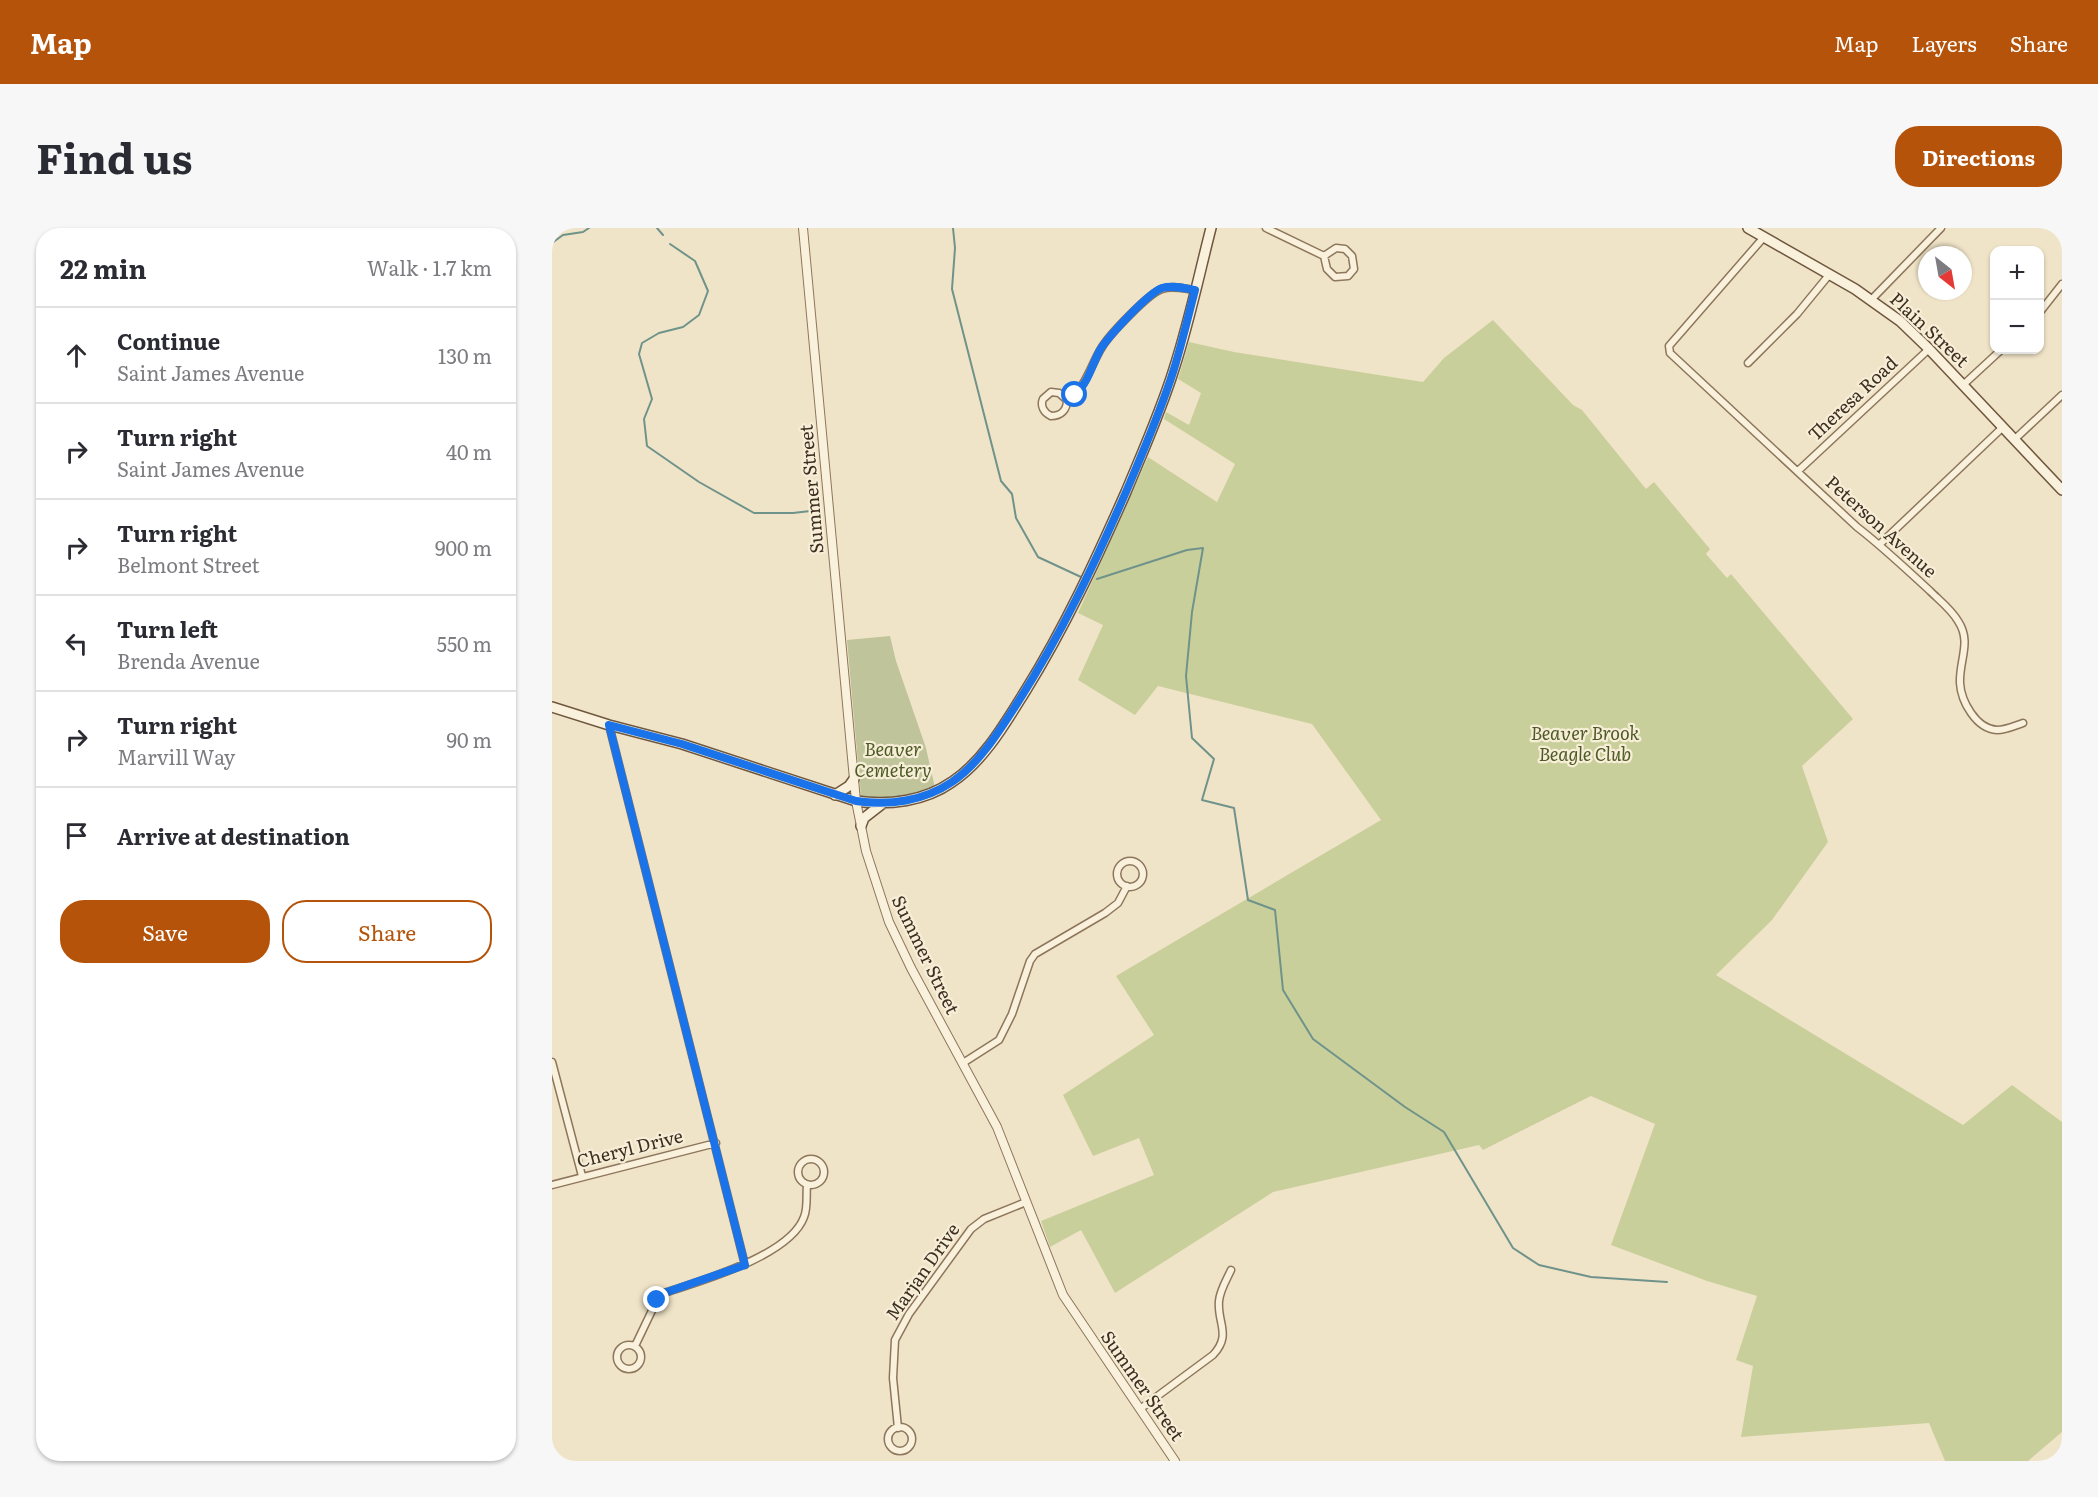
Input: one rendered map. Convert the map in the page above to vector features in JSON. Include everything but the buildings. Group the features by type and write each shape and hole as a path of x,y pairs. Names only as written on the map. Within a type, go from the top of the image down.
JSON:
{"main road":[{"path":"552,707 682,744 856,801 882,804 926,795 960,776 988,745 1031,681 1076,602 1142,453 1174,368 1211,228"},
{"name":"Plain Street","path":"1748,228 1871,300 1900,321 2062,490"},
{"path":"835,795 849,786 854,779"},
{"path":"861,826 864,818 882,804"}],"street":[{"name":"Summer Street","path":"803,228 856,801 879,893 889,922 906,958 997,1127 1055,1277 1068,1304 1175,1461"},
{"path":"1266,228 1324,255"},
{"path":"1871,300 1941,228"},
{"name":"Peterson Avenue","path":"1764,237 1669,346 1670,353 1857,527 1880,544 1958,620 1965,636 1966,646 1960,673 1961,693 1975,718 1990,729 1998,730 2023,723"},
{"path":"1336,248 1345,249 1353,259 1352,272 1344,278 1335,277 1327,269 1324,255 1336,248"},
{"path":"1748,363 1797,314 1829,275"},
{"path":"2044,307 2062,284"},
{"path":"1067,400 1059,393 1051,392 1043,399 1042,407 1048,415 1055,416 1066,409 1067,400 1083,385 1109,338 1157,292 1167,288 1195,290"},
{"name":"Theresa Road","path":"1798,471 1929,349"},
{"path":"1963,385 1997,354"},
{"path":"2014,439 2062,395"},
{"path":"1880,544 2003,427"},
{"path":"609,725 745,1265"},
{"path":"1133,861 1140,865 1143,877 1135,886 1127,886 1120,881 1119,868 1125,862 1133,861"},
{"path":"963,1063 999,1040 1012,1014 1030,961 1035,954 1106,913 1118,903 1127,886"},
{"path":"552,1062 582,1176"},
{"name":"Cheryl Drive","path":"552,1185 716,1143"},
{"path":"635,1346 657,1300 664,1293 745,1265 785,1240 798,1228 805,1216 807,1185 798,1176 798,1167 803,1161 816,1159 822,1165 823,1178 816,1184 807,1185"},
{"name":"Marjan Drive","path":"898,1428 893,1357 895,1340 904,1322 971,1229 984,1219 1026,1202"},
{"path":"1140,1409 1208,1358 1220,1346 1223,1332 1219,1299 1231,1270"},
{"path":"623,1346 635,1346 642,1355 640,1363 631,1369 623,1367 618,1361 618,1352 623,1346"}],"green space":[{"name":"Beaver Brook Beagle Club","path":"1493,320 1573,405 1582,410 1646,489 1654,482 1710,549 1706,554 1727,578 1731,574 1853,719 1802,766 1828,842 1772,920 1716,975 1963,1125 2012,1085 2062,1122 2062,1432 2028,1461 1945,1461 1929,1423 1741,1437 1753,1366 1736,1360 1757,1296 1707,1281 1611,1245 1655,1124 1591,1096 1483,1150 1479,1145 1273,1192 1115,1293 1081,1230 1050,1247 1041,1221 1154,1175 1139,1138 1093,1156 1063,1095 1154,1035 1116,976 1381,820 1312,724 1158,686 1135,715 1078,680 1103,625 1078,613 1148,457 1217,502 1235,464 1164,419 1166,412 1189,425 1201,393 1178,379 1189,342 1234,352 1423,382 1444,358"},
{"name":"Beaver Cemetery","path":"890,636 896,661 926,748 935,788 903,797 866,799 861,796 847,640"}],"waterway":[{"path":"552,243 563,235 583,232 589,228"},
{"path":"657,228 663,235"},
{"path":"953,228 955,248 952,289 1001,481 1012,494 1016,518 1038,557 1081,577"},
{"path":"670,244 695,261 708,291 699,315 683,327 659,333 642,343 639,354 652,399 644,419 647,446 699,482 754,513 819,510"},
{"path":"1097,579 1187,550 1203,548 1192,612 1186,676 1192,738 1214,759 1202,800 1234,808 1248,900 1275,910 1283,990 1313,1039 1405,1107 1444,1132 1513,1248 1539,1265 1591,1277 1667,1282"}],"route":[{"path":"657,1300 664,1293 745,1265 609,725 682,744 819,790 867,803 882,804 926,795 953,782 981,754 1005,723 1076,602 1111,526 1171,380 1195,290 1162,288 1157,292 1109,338 1075,395"}]}
